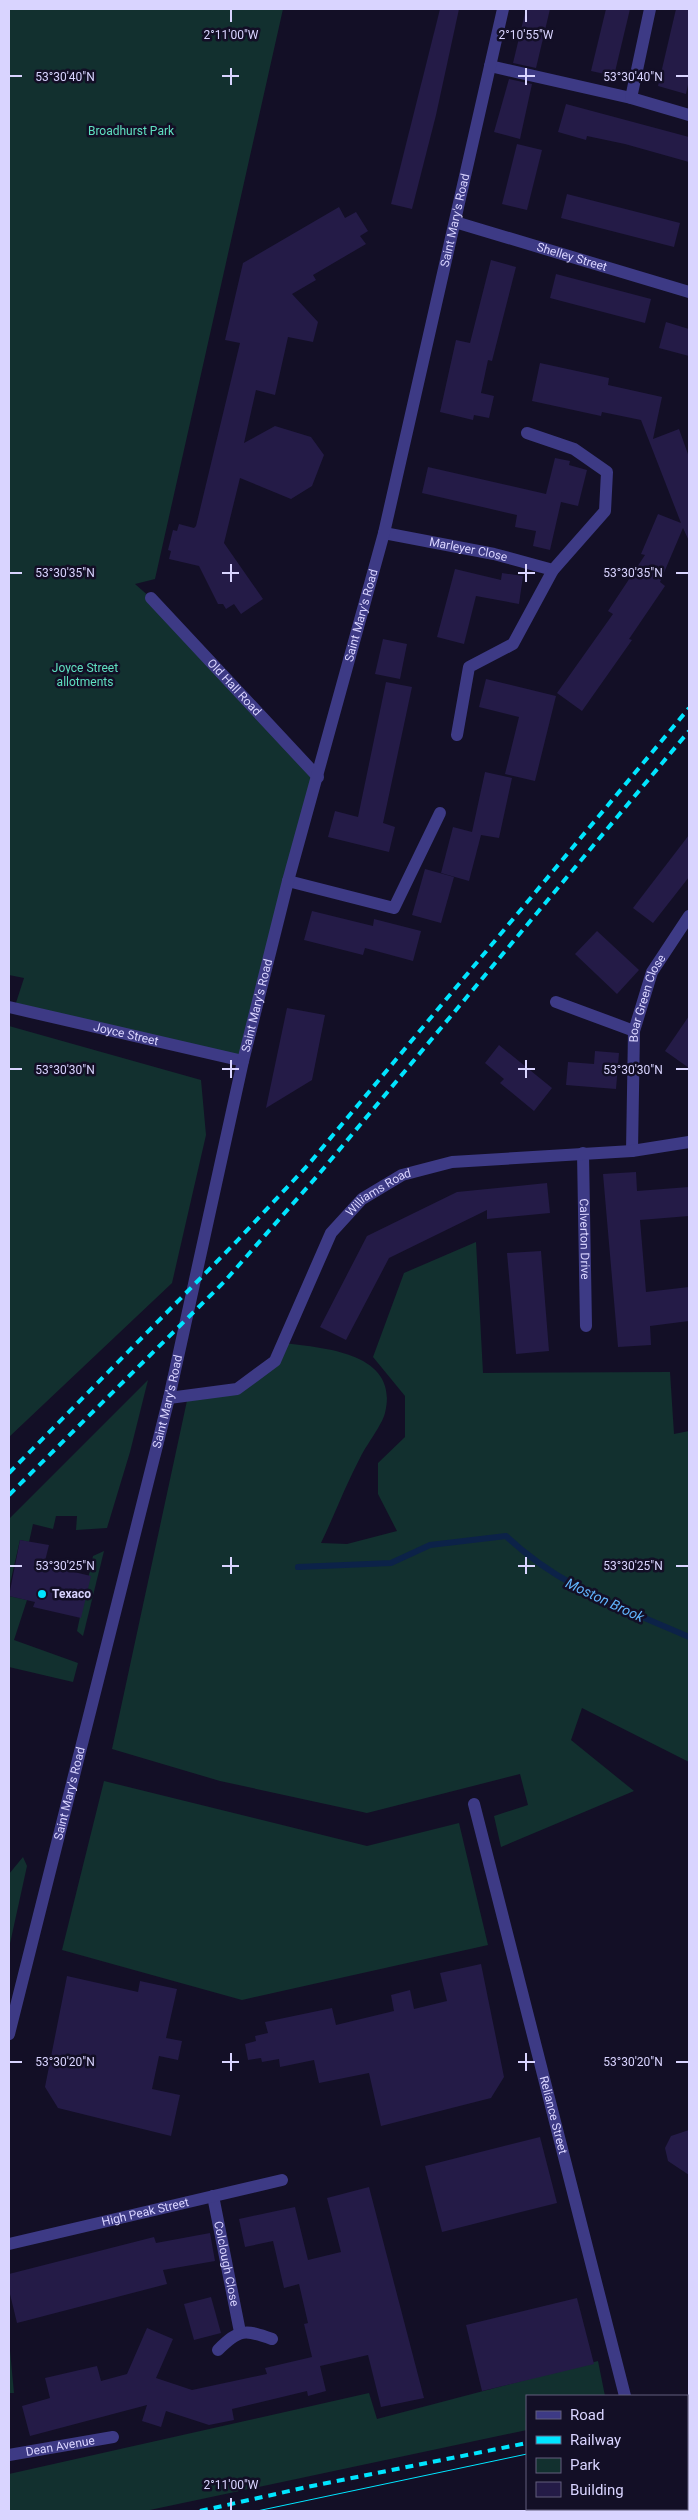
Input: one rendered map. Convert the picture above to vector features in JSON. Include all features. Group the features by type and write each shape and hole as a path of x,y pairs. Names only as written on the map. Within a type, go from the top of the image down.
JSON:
{"street":[{"name":"Saint Mary's Road","path":"9,2034 169,1398 243,1062 288,881 384,532 503,9"},
{"path":"630,98 650,9"},
{"path":"490,66 630,98 689,115"},
{"name":"Shelley Street","path":"454,222 689,292"},
{"path":"457,735 469,667 512,644 553,570 605,511 607,472 574,448 527,433"},
{"name":"Marleyer Close","path":"384,532 494,554 553,570"},
{"name":"Old Hall Road","path":"151,598 318,777"},
{"path":"288,881 394,908 440,813"},
{"name":"Boar Green Close","path":"632,1151 634,1032 652,972 689,916"},
{"path":"556,1002 634,1032"},
{"name":"Joyce Street","path":"9,1007 243,1062"},
{"name":"Williams Road","path":"169,1398 237,1389 275,1361 331,1233 362,1199 402,1175 452,1162 632,1151 689,1142"},
{"name":"Calverton Drive","path":"583,1153 586,1326"},
{"name":"Reliance Street","path":"474,1804 625,2395"},
{"name":"High Peak Street","path":"9,2244 282,2180"},
{"name":"Colclough Close","path":"213,2196 240,2332"},
{"path":"218,2350 240,2332 254,2332 272,2339"},
{"name":"Dean Avenue","path":"9,2455 113,2438"}],"green space":[{"path":"9,9 283,9 155,579 135,584 151,598 318,777 243,1061 14,1009 24,978 9,975"},
{"path":"9,1026 201,1080 206,1135 172,1283 9,1437"},
{"path":"476,1242 483,1373 670,1372 674,1434 689,1431 689,1762 582,1708 571,1740 634,1791 501,1847 494,1816 528,1805 520,1774 367,1813 220,1781 112,1749 188,1396 237,1389 275,1361 283,1343 337,1351 355,1357 370,1365 381,1377 387,1393 385,1413 356,1467 321,1543 347,1544 397,1531 378,1494 378,1463 405,1437 405,1396 373,1357 404,1273"},
{"path":"148,1380 130,1452 107,1528 76,1530 77,1516 56,1516 53,1529 33,1524 29,1542 20,1540 9,1588 9,1519"},
{"path":"104,1551 83,1636 77,1631 93,1556"},
{"path":"9,1596 27,1600 14,1640 78,1663 73,1682 9,1667"},
{"path":"104,1781 367,1846 459,1823 488,1945 242,2000 62,1950"},
{"path":"23,1857 27,1866 9,1948 9,1874"},
{"path":"9,2340 14,2393 9,2393"},
{"path":"598,2361 605,2395 526,2395 526,2430 145,2511 9,2511 9,2474 369,2393 377,2419"}],"building":[{"path":"440,9 459,9 436,115 412,209 391,204"},
{"path":"526,9 550,9 536,68 513,63"},
{"path":"606,9 630,9 614,76 591,71"},
{"path":"676,9 689,9 689,80 686,94 658,86"},
{"path":"509,79 532,84 520,139 494,132"},
{"path":"566,104 689,137 689,162 625,144 587,136 586,140 558,132"},
{"path":"517,144 542,150 527,210 502,204"},
{"path":"567,194 680,223 674,247 561,218"},
{"path":"339,207 345,218 356,212 368,231 360,236 366,244 313,275 316,280 292,294 318,322 313,342 288,337 275,395 256,390 244,443 275,426 311,437 324,455 312,486 291,499 240,478 224,543 263,599 241,614 234,604 226,609 223,604 218,604 199,566 169,559 171,551 168,550 173,530 177,531 179,524 194,528 196,526 240,343 225,340 243,263"},
{"path":"491,260 516,267 492,361 488,360 481,393 494,396 489,418 474,415 473,420 440,412 456,340 470,343"},
{"path":"556,274 651,299 645,323 550,298"},
{"path":"666,322 689,329 689,356 659,348"},
{"path":"540,363 609,378 608,385 662,397 653,439 679,429 689,457 689,541 683,528 660,582 665,586 629,639 632,640 582,711 557,693 613,614 608,611 645,555 641,554 658,514 681,523 641,420 602,412 601,416 532,401"},
{"path":"555,458 570,461 569,465 587,470 578,506 561,502 550,550 533,546 536,531 515,527 517,515 422,493 428,467 546,494"},
{"path":"455,569 501,580 502,573 523,576 519,604 476,596 464,644 437,637"},
{"path":"383,639 407,644 400,679 375,674"},
{"path":"486,679 556,696 535,781 505,774 519,717 479,707"},
{"path":"386,682 412,687 383,823 395,827 389,852 328,837 335,811 358,817"},
{"path":"485,772 512,778 499,838 481,835 469,881 441,873 453,827 472,832"},
{"path":"689,835 689,877 653,923 633,908"},
{"path":"425,869 454,877 441,923 412,915"},
{"path":"312,911 373,926 374,919 421,931 413,961 365,948 363,955 304,940"},
{"path":"597,931 639,970 617,994 575,954"},
{"path":"287,1008 325,1015 312,1080 266,1108"},
{"path":"689,1016 689,1068 665,1051"},
{"path":"499,1045 552,1088 534,1111 500,1083 504,1079 485,1063"},
{"path":"595,1051 619,1053 616,1089 566,1085 568,1062 594,1064"},
{"path":"636,1172 637,1191 689,1187 689,1216 640,1220 646,1292 689,1287 689,1321 650,1326 651,1345 618,1347 603,1174"},
{"path":"547,1183 550,1213 487,1219 487,1210 389,1258 346,1340 320,1327 367,1236 457,1192"},
{"path":"541,1251 549,1351 516,1354 507,1253"},
{"path":"20,1540 49,1545 44,1565 91,1576 81,1618 33,1607 35,1602 9,1596"},
{"path":"481,1964 504,2077 491,2098 381,2126 369,2073 319,2083 314,2060 280,2067 279,2059 262,2062 261,2058 248,2060 245,2044 256,2041 255,2036 268,2033 265,2022 332,2008 336,2025 394,2011 391,1995 410,1990 414,2009 447,2001 440,1973"},
{"path":"67,1976 138,1992 140,1981 177,1989 166,2038 182,2041 178,2060 159,2056 152,2089 180,2095 171,2136 58,2108 45,2087"},
{"path":"689,2130 689,2175 668,2161 665,2148 671,2136"},
{"path":"540,2137 557,2203 442,2232 425,2166"},
{"path":"369,2187 424,2398 381,2407 368,2355 320,2366 326,2391 308,2396 307,2391 232,2409 234,2420 209,2425 166,2411 161,2427 142,2421 147,2405 30,2436 22,2406 50,2398 45,2378 97,2366 101,2381 127,2374 147,2328 173,2339 156,2378 192,2390 267,2374 265,2368 312,2357 304,2324 308,2323 299,2284 284,2288 273,2241 245,2247 239,2219 295,2207 308,2260 341,2252 327,2198"},
{"path":"210,2233 215,2261 163,2270 167,2284 17,2323 9,2290 9,2274 154,2237 156,2243"},
{"path":"211,2297 221,2333 194,2340 184,2304"},
{"path":"577,2298 594,2364 482,2391 466,2325"}],"waterway":[{"name":"Moston Brook","path":"298,1567 391,1563 430,1545 506,1536 548,1570 570,1583 616,1606 689,1637"}],"tram line":[{"path":"257,2511 526,2454"}],"railway":[{"path":"9,1473 236,1242 308,1165 689,708"},
{"path":"9,1495 224,1282 319,1174 689,731"},
{"path":"200,2511 307,2487 526,2443"}],"place":[{"name":"Texaco","path":"42,1594"}],"park label":[{"name":"Broadhurst Park","path":"131,131"},
{"name":"Joyce Street allotments","path":"85,675"}]}
